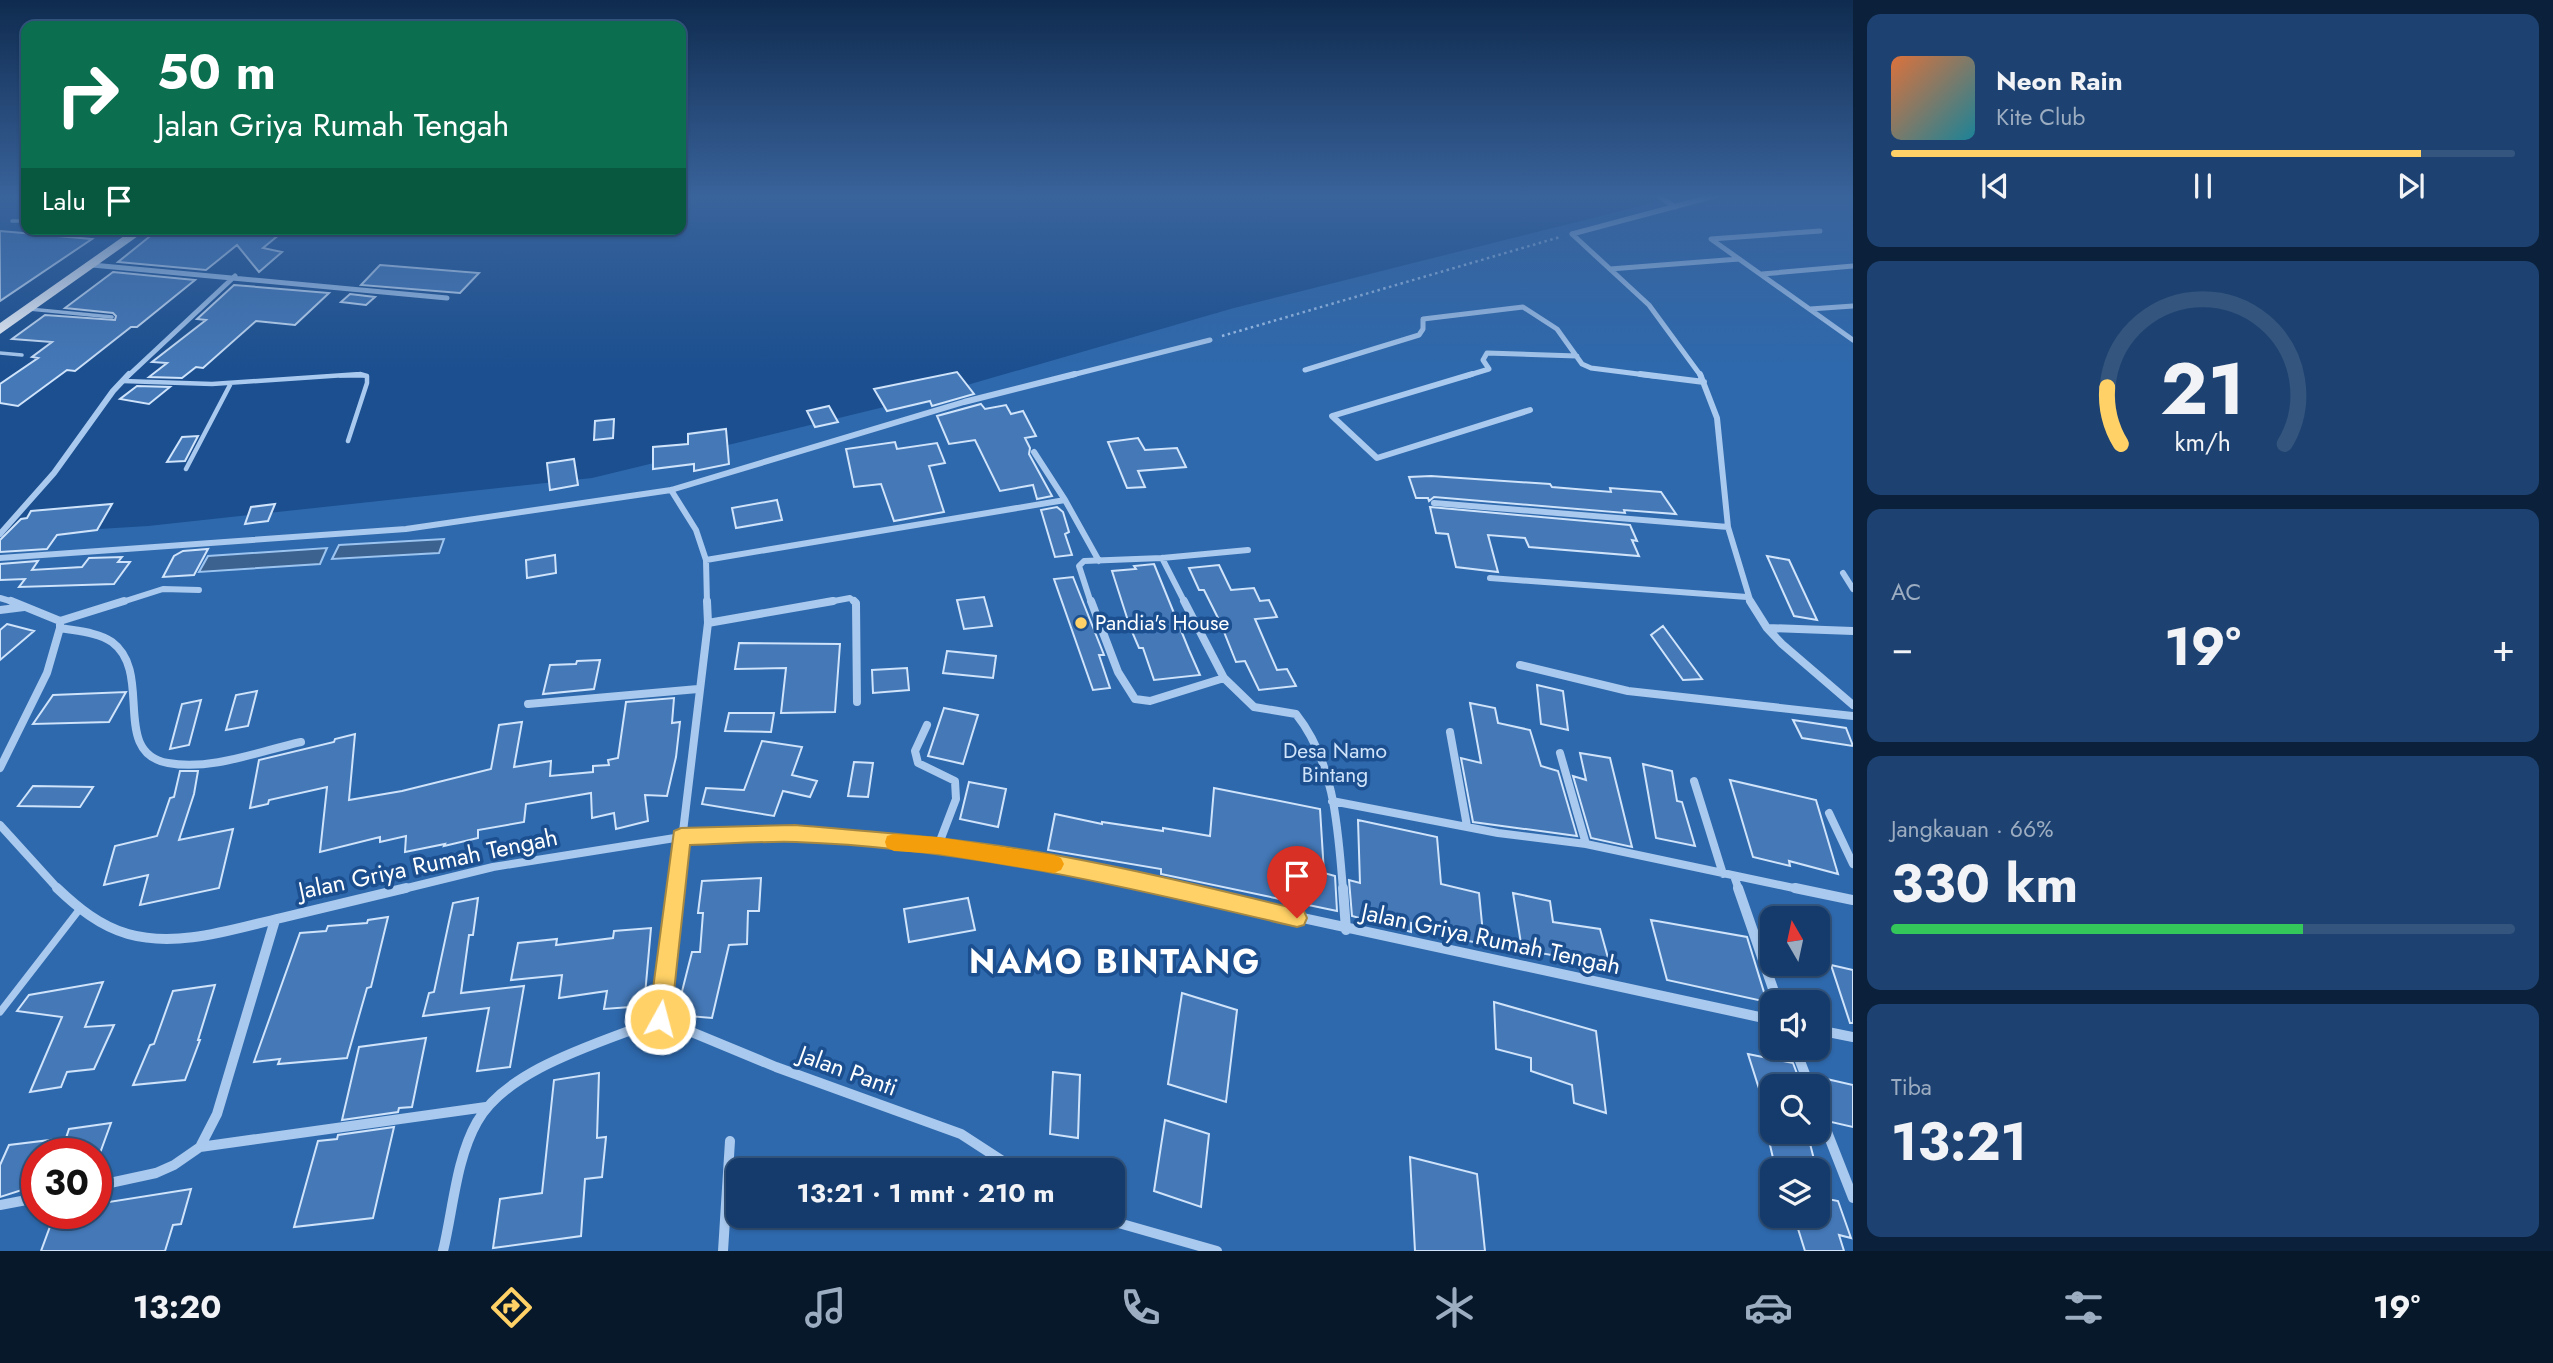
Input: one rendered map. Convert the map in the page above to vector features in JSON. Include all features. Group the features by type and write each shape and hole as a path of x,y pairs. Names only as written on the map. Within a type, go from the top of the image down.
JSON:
{"highway":[{"path":"0,314 89,253"},
{"path":"0,330 108,253"}],"street":[{"path":"1594,253 1649,304 1704,382 1717,418 1728,527 1747,597 1767,628 1782,645 1834,686 1853,705"},
{"path":"1731,253 1853,340"},
{"path":"1611,269 1739,259"},
{"path":"92,265 235,276 447,298"},
{"path":"1761,274 1853,266"},
{"path":"0,534 54,473 122,381 235,276"},
{"path":"1809,309 1853,306"},
{"path":"1305,370 1419,335 1423,329 1423,319 1523,307 1557,329 1582,364 1591,368 1704,382"},
{"path":"0,558 406,529 671,490 964,402 1210,340"},
{"path":"1530,410 1377,458 1332,416 1489,369 1483,360 1487,353 1577,356"},
{"path":"1034,452 1099,561"},
{"path":"443,1251 470,1137 486,1107 501,1091 522,1076 660,1019 708,623 706,560 696,530 671,490"},
{"path":"706,560 1065,500"},
{"path":"1434,503 1728,527"},
{"path":"1224,678 1153,700 1134,698 1121,678 1079,566 1084,561 1162,558 1248,550"},
{"path":"1162,558 1224,678 1255,707 1292,713 1301,719 1323,758 1332,801 1346,930"},
{"path":"1843,573 1853,589"},
{"path":"1490,578 1747,597"},
{"path":"60,625 163,589 200,590"},
{"path":"0,598 28,606 60,625 101,637 121,649 134,674 134,730 137,742 154,760 168,764 204,762 300,742"},
{"path":"708,623 850,598 856,603 856,702"},
{"path":"0,610 28,606"},
{"path":"0,768 47,673 60,625"},
{"path":"1767,628 1853,631"},
{"path":"1520,665 1628,691 1853,716"},
{"path":"528,704 698,689"},
{"path":"927,725 915,751 919,763 955,781 956,799 938,846"},
{"path":"1450,732 1467,826"},
{"path":"1560,753 1586,844"},
{"path":"1694,782 1723,874"},
{"path":"1332,801 1498,833 1586,844 1853,900"},
{"path":"1829,813 1853,864"},
{"name":"Jalan Griya Rumah Tengah","path":"0,825 79,910 126,935 164,940 205,936 493,867 681,837 795,834 938,846 1037,860 1150,883 1346,930 1760,1017"},
{"path":"1734,876 1773,990"},
{"path":"200,1147 217,1114 275,920"},
{"name":"Jalan Panti","path":"660,1019 776,1067 961,1134 998,1158"},
{"path":"1830,1032 1853,1037"},
{"path":"112,1182 174,1165 200,1147 486,1107"},
{"path":"1830,1139 1852,1194"},
{"path":"723,1251 730,1141"},
{"path":"0,1205 21,1201"},
{"path":"1125,1225 1217,1251"}],"lane":[{"path":"29,309 112,317"},
{"path":"0,353 22,355"},
{"path":"122,381 166,385 230,385 360,374 367,376 348,440"},
{"path":"186,469 230,385"},
{"path":"0,1012 79,910"}],"path":[{"path":"1210,340 1503,253"}],"green space":[{"name":"Desa Namo Bintang","path":"1452,253 1853,253 1853,1251 0,1251 0,535 148,526 592,478 929,396 1234,308"}],"shaded area":[{"path":"444,539 439,553 332,559 339,545"},
{"path":"327,548 320,564 199,572 208,556"}],"building":[{"path":"0,253 71,253 0,301"},
{"path":"129,253 227,253 206,270 118,262"},
{"path":"244,253 280,253 259,272"},
{"path":"380,265 479,273 460,293 361,285"},
{"path":"113,272 195,280 137,327 131,327 75,371 67,370 18,406 0,403 0,384 38,358 32,357 52,342 12,339 45,315 115,320 113,313 65,308"},
{"path":"234,285 329,293 295,325 256,321 203,368 196,367 182,378 149,377 167,363 152,362 206,320 197,319"},
{"path":"350,294 375,297 366,305 341,302"},
{"path":"957,372 974,394 932,406 930,401 887,411 874,389"},
{"path":"137,386 170,387 149,404 120,399"},
{"path":"981,404 985,409 1006,405 1011,414 1023,411 1036,436 1025,438 1030,448 1029,454 1052,496 1037,499 1033,485 1000,491 975,440 949,444 937,416"},
{"path":"829,406 838,422 815,427 807,411"},
{"path":"614,419 613,438 594,440 595,421"},
{"path":"726,429 729,464 694,471 694,464 653,469 653,447 688,444 688,434"},
{"path":"198,436 185,461 167,462 182,437"},
{"path":"1138,438 1145,450 1177,448 1186,467 1138,471 1145,487 1127,488 1108,442"},
{"path":"895,442 897,449 937,443 945,463 929,466 944,512 894,521 881,484 854,487 846,449"},
{"path":"574,459 578,485 550,490 547,463"},
{"path":"1409,477 1550,484 1552,487 1611,492 1610,488 1661,492 1676,514 1624,510 1625,513 1434,497 1429,501 1428,498 1416,498"},
{"path":"777,500 782,520 736,528 732,508"},
{"path":"112,504 97,530 57,535 47,549 0,552 0,540 21,519 27,518 31,511"},
{"path":"275,504 268,521 245,524 251,507"},
{"path":"1057,507 1063,512 1069,532 1065,534 1072,555 1055,557 1041,510"},
{"path":"1430,507 1630,525 1637,541 1632,540 1639,556 1529,547 1525,538 1488,535 1498,572 1456,567 1448,534 1436,533"},
{"path":"208,549 194,575 163,577 174,556 183,551"},
{"path":"555,555 556,573 527,578 526,560"},
{"path":"1767,556 1789,560 1817,620 1794,616"},
{"path":"122,557 118,562 130,562 114,584 19,587 25,579 0,580 0,564 38,561 32,570 82,567 89,558"},
{"path":"1154,564 1200,675 1154,680 1143,648 1139,648 1130,627 1112,571"},
{"path":"1219,565 1231,590 1254,588 1260,601 1269,600 1277,617 1255,619 1277,670 1287,669 1296,686 1259,690 1245,661 1236,662 1204,590 1199,590 1189,568"},
{"path":"1073,577 1104,655 1099,655 1110,688 1093,690 1054,579"},
{"path":"984,597 992,626 964,629 957,600"},
{"path":"7,624 34,631 0,660 0,630"},
{"path":"1663,626 1702,679 1683,680 1651,635"},
{"path":"739,643 840,644 835,712 781,713 786,668 735,669"},
{"path":"947,651 996,656 993,678 943,673"},
{"path":"600,660 594,689 543,694 550,665"},
{"path":"907,668 909,690 873,693 872,670"},
{"path":"1537,685 1563,691 1568,730 1541,724"},
{"path":"257,691 248,726 226,730 236,695"},
{"path":"126,692 109,722 33,724 53,695"},
{"path":"674,698 672,723 680,722 676,757 667,796 645,795 648,821 616,829 614,813 592,818 591,793 526,804 524,822 478,830 478,838 444,846 445,844 405,852 406,836 380,842 380,837 320,852 327,787 269,800 268,804 250,808 259,760 334,742 335,739 355,734 349,800 402,791 491,769 499,725 522,722 514,767 551,761 550,776 593,772 593,766 609,765 608,760 618,758 626,702"},
{"path":"201,700 189,745 170,749 182,704"},
{"path":"1470,703 1495,708 1498,723 1530,730 1541,766 1558,771 1577,836 1473,822 1461,758 1481,763"},
{"path":"944,708 978,715 963,764 928,756"},
{"path":"729,713 774,713 771,732 725,731"},
{"path":"1793,720 1846,728 1853,746 1802,738"},
{"path":"762,741 802,747 792,775 817,781 810,797 783,791 774,816 702,804 706,788 744,790"},
{"path":"1580,753 1610,758 1632,847 1591,838 1573,776 1586,780"},
{"path":"854,762 873,763 868,797 848,796"},
{"path":"1643,764 1672,771 1677,801 1682,802 1695,846 1656,838"},
{"path":"180,771 198,771 194,794 179,840 233,829 219,888 140,905 148,875 104,885 115,846 157,836 170,798 174,797"},
{"path":"1730,780 1816,800 1838,874 1789,861 1790,866 1753,857"},
{"path":"969,782 1006,789 998,827 960,819"},
{"path":"33,786 93,787 80,807 18,806"},
{"path":"1214,788 1320,809 1324,873 1335,876 1337,911 1161,874 1161,869 1048,850 1055,814 1102,824 1163,831 1163,828 1210,836"},
{"path":"1358,820 1437,837 1441,884 1479,893 1484,944 1463,940 1462,932 1411,923 1411,932 1352,916 1349,880 1360,883"},
{"path":"761,878 759,911 748,911 747,944 729,945 712,1018 676,1015 692,952 700,952 703,913 698,913 702,881"},
{"path":"1513,893 1550,901 1553,922 1600,929 1610,965 1522,950"},
{"path":"478,898 473,935 469,935 461,993 524,986 510,1067 477,1071 489,1008 423,1016 429,993 434,992 453,903"},
{"path":"968,898 975,930 909,942 904,909"},
{"path":"388,917 371,987 367,988 347,1058 278,1064 280,1059 254,1062 300,933 326,931 328,926 367,923 368,920"},
{"path":"1651,920 1747,937 1763,990 1760,990 1760,1000 1667,980"},
{"path":"651,928 644,1006 604,1009 607,991 559,998 562,975 511,980 518,943 557,939 556,945 613,938 614,931"},
{"path":"1831,965 1853,970 1853,1023 1850,1023"},
{"path":"103,982 85,1027 114,1025 94,1069 67,1072 61,1087 30,1092 62,1017 17,1011 29,995"},
{"path":"215,985 200,1040 185,1080 133,1085 150,1045 154,1044 173,991"},
{"path":"1182,993 1237,1010 1226,1102 1168,1084"},
{"path":"1494,1002 1596,1031 1606,1113 1574,1103 1572,1085 1531,1071 1531,1058 1496,1049"},
{"path":"426,1038 412,1107 399,1108 398,1112 342,1120 359,1047"},
{"path":"1748,1054 1760,1056 1760,1060 1793,1063 1797,1074 1760,1074 1760,1092"},
{"path":"1053,1072 1080,1075 1078,1138 1050,1134"},
{"path":"599,1073 597,1138 606,1137 602,1177 585,1179 581,1236 493,1248 500,1199 542,1193 554,1080"},
{"path":"1830,1080 1853,1085 1853,1127 1831,1122"},
{"path":"1165,1120 1209,1134 1201,1207 1154,1191"},
{"path":"111,1123 106,1138 66,1138 69,1129"},
{"path":"394,1127 373,1218 294,1227 318,1141 337,1139 338,1135"},
{"path":"21,1144 21,1190 0,1197 0,1165 9,1145"},
{"path":"1770,1144 1810,1144 1814,1158 1773,1158"},
{"path":"1410,1157 1477,1174 1485,1251 1415,1251"},
{"path":"191,1189 181,1224 173,1225 165,1251 41,1251 49,1229 112,1229 112,1201"},
{"path":"1830,1199 1838,1201 1851,1238 1839,1235 1844,1251 1805,1251 1798,1228 1830,1228"}],"slow traffic":[{"path":"894,842 986,852 1054,864"}],"place":[{"name":"Pandia's House","path":"1081,623"}],"district":[{"name":"NAMO BINTANG","path":"1115,961"}],"route":[{"path":"660,1019 681,837 795,834 938,846 1037,860 1150,883 1297,918"}]}
